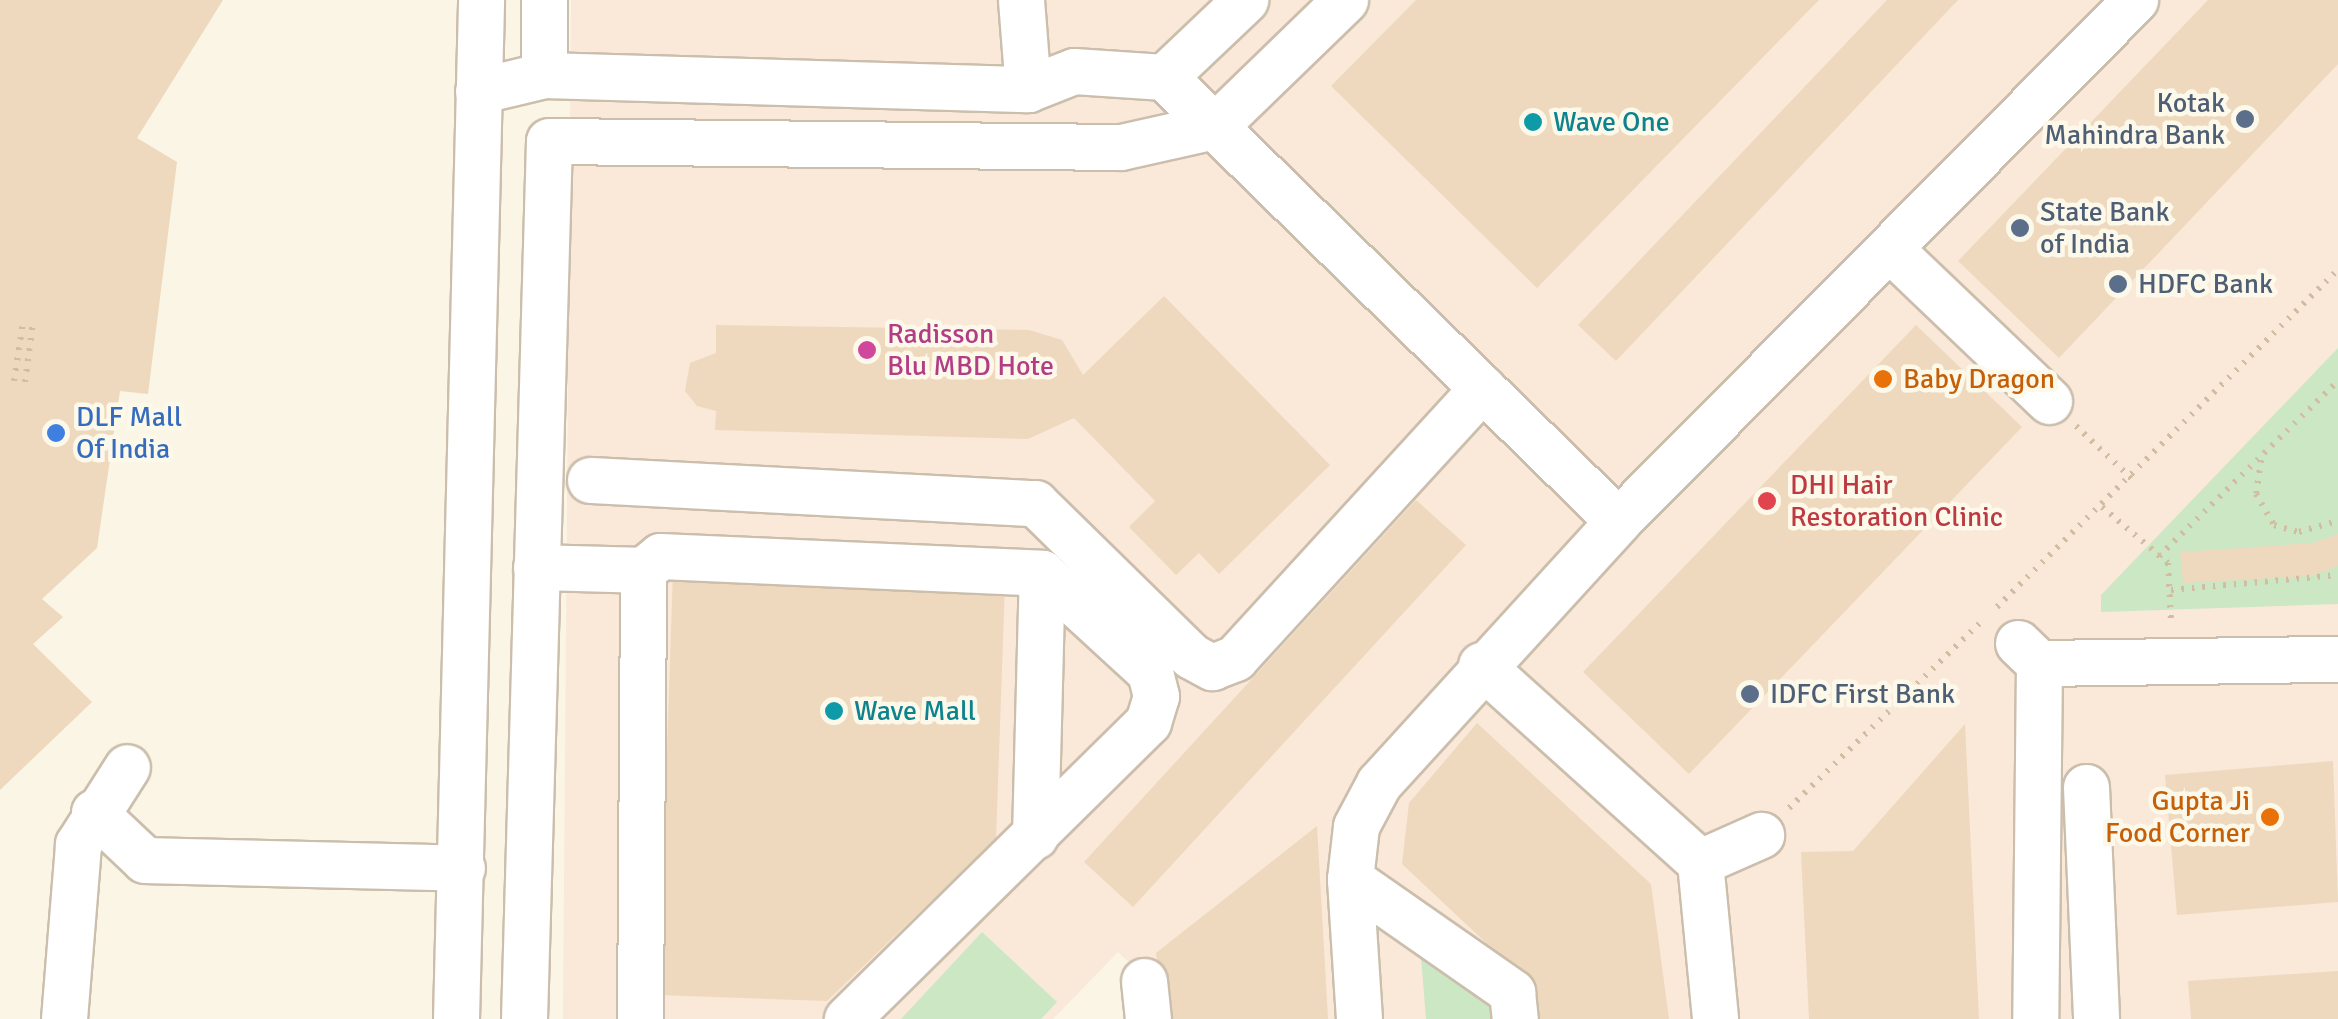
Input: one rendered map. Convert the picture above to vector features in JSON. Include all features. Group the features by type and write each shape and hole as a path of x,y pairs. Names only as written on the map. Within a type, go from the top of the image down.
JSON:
{"street":[{"path":"456,1019 480,0"},
{"path":"544,0 544,75"},
{"path":"1021,0 1028,88"},
{"path":"1164,78 1245,0"},
{"path":"524,1019 549,141 1121,147 1215,126 1346,0"},
{"path":"1360,1019 1350,879 1356,826 1379,783 1481,665 1618,521 2135,0"},
{"path":"478,91 544,75 1028,88 1074,70 1164,78 1618,521"},
{"path":"751,144 753,81"},
{"path":"914,86 918,145"},
{"path":"1890,249 2050,401"},
{"path":"590,480 1034,503 1191,656 1212,667 1235,658 1482,388"},
{"path":"536,567 643,570 660,556 1042,573 1150,672 1156,696 1148,722 847,1019"},
{"path":"640,1019 643,570"},
{"path":"1035,836 1042,573"},
{"path":"2035,1019 2028,653 2170,662 2338,659"},
{"path":"1481,665 1700,862 1715,1019"},
{"path":"64,1019 78,844 94,812 126,767"},
{"path":"2086,787 2096,1019"},
{"path":"94,812 145,860 462,868"},
{"path":"1700,862 1761,835"},
{"path":"1350,879 1512,992 1515,1019"},
{"path":"2031,946 2092,947"}],"path":[{"path":"1761,835 2132,480 2338,270"},
{"path":"14,381 24,322"},
{"path":"24,382 33,322"},
{"path":"2159,556 2338,381"},
{"path":"2050,401 2132,480"},
{"path":"2262,458 2256,494 2274,525 2299,532 2338,522"},
{"path":"2102,507 2168,563 2170,662"},
{"path":"2170,590 2338,575"}],"shaded area":[{"path":"571,0 2338,0 2338,1019 1134,1019 1131,964 1118,952 1053,1019 563,1019"}],"green space":[{"path":"2338,348 2338,604 2101,612 2101,595"},
{"path":"982,932 1057,1002 1041,1019 901,1019"},
{"path":"1421,957 1494,1001 1496,1019 1426,1019"}],"building":[{"name":"DLF Mall Of India","path":"0,0 223,0 137,138 177,162 148,394 120,391 97,548 42,599 63,617 33,644 92,702 0,790"},
{"name":"Wave One","path":"1416,0 1819,0 1537,288 1331,86"},
{"path":"1887,0 1958,0 1616,361 1578,325"},
{"path":"2208,0 2338,0 2338,64 2059,358 1958,261"},
{"path":"1164,296 1330,465 1219,574 1199,553 1176,575 1129,527 1155,501 1074,418 1028,439 715,430 716,411 697,406 685,391 690,363 716,353 716,325 1029,330 1062,340 1083,375"},
{"path":"1916,325 2022,427 1689,774 1583,672"},
{"path":"1416,500 1466,545 1133,907 1084,862"},
{"path":"2338,534 2338,566 2311,576 2183,583 2180,552 2313,543"},
{"name":"Wave Mall","path":"673,571 1005,584 996,839 827,1001 659,995"},
{"path":"1477,723 1651,884 1669,1019 1533,1019 1531,985 1402,864 1409,803"},
{"path":"1965,724 1979,1019 1809,1019 1801,852 1853,851"},
{"path":"2333,761 2338,902 2177,915 2165,775"},
{"path":"1317,826 1328,1019 1167,1019 1156,953"},
{"path":"2338,971 2338,1019 2191,1019 2188,981"}],"place":[{"name":"Kotak Mahindra Bank","path":"2245,119"},
{"name":"Wave One","path":"1533,122"},
{"name":"State Bank of India","path":"2020,228"},
{"name":"HDFC Bank","path":"2118,284"},
{"name":"Radisson Blu MBD Hote","path":"867,350"},
{"name":"Baby Dragon","path":"1883,379"},
{"name":"DLF Mall Of India","path":"56,433"},
{"name":"DHI Hair Restoration Clinic","path":"1767,501"},
{"name":"IDFC First Bank","path":"1750,694"},
{"name":"Wave Mall","path":"834,711"},
{"name":"Gupta Ji Food Corner","path":"2270,817"}]}
